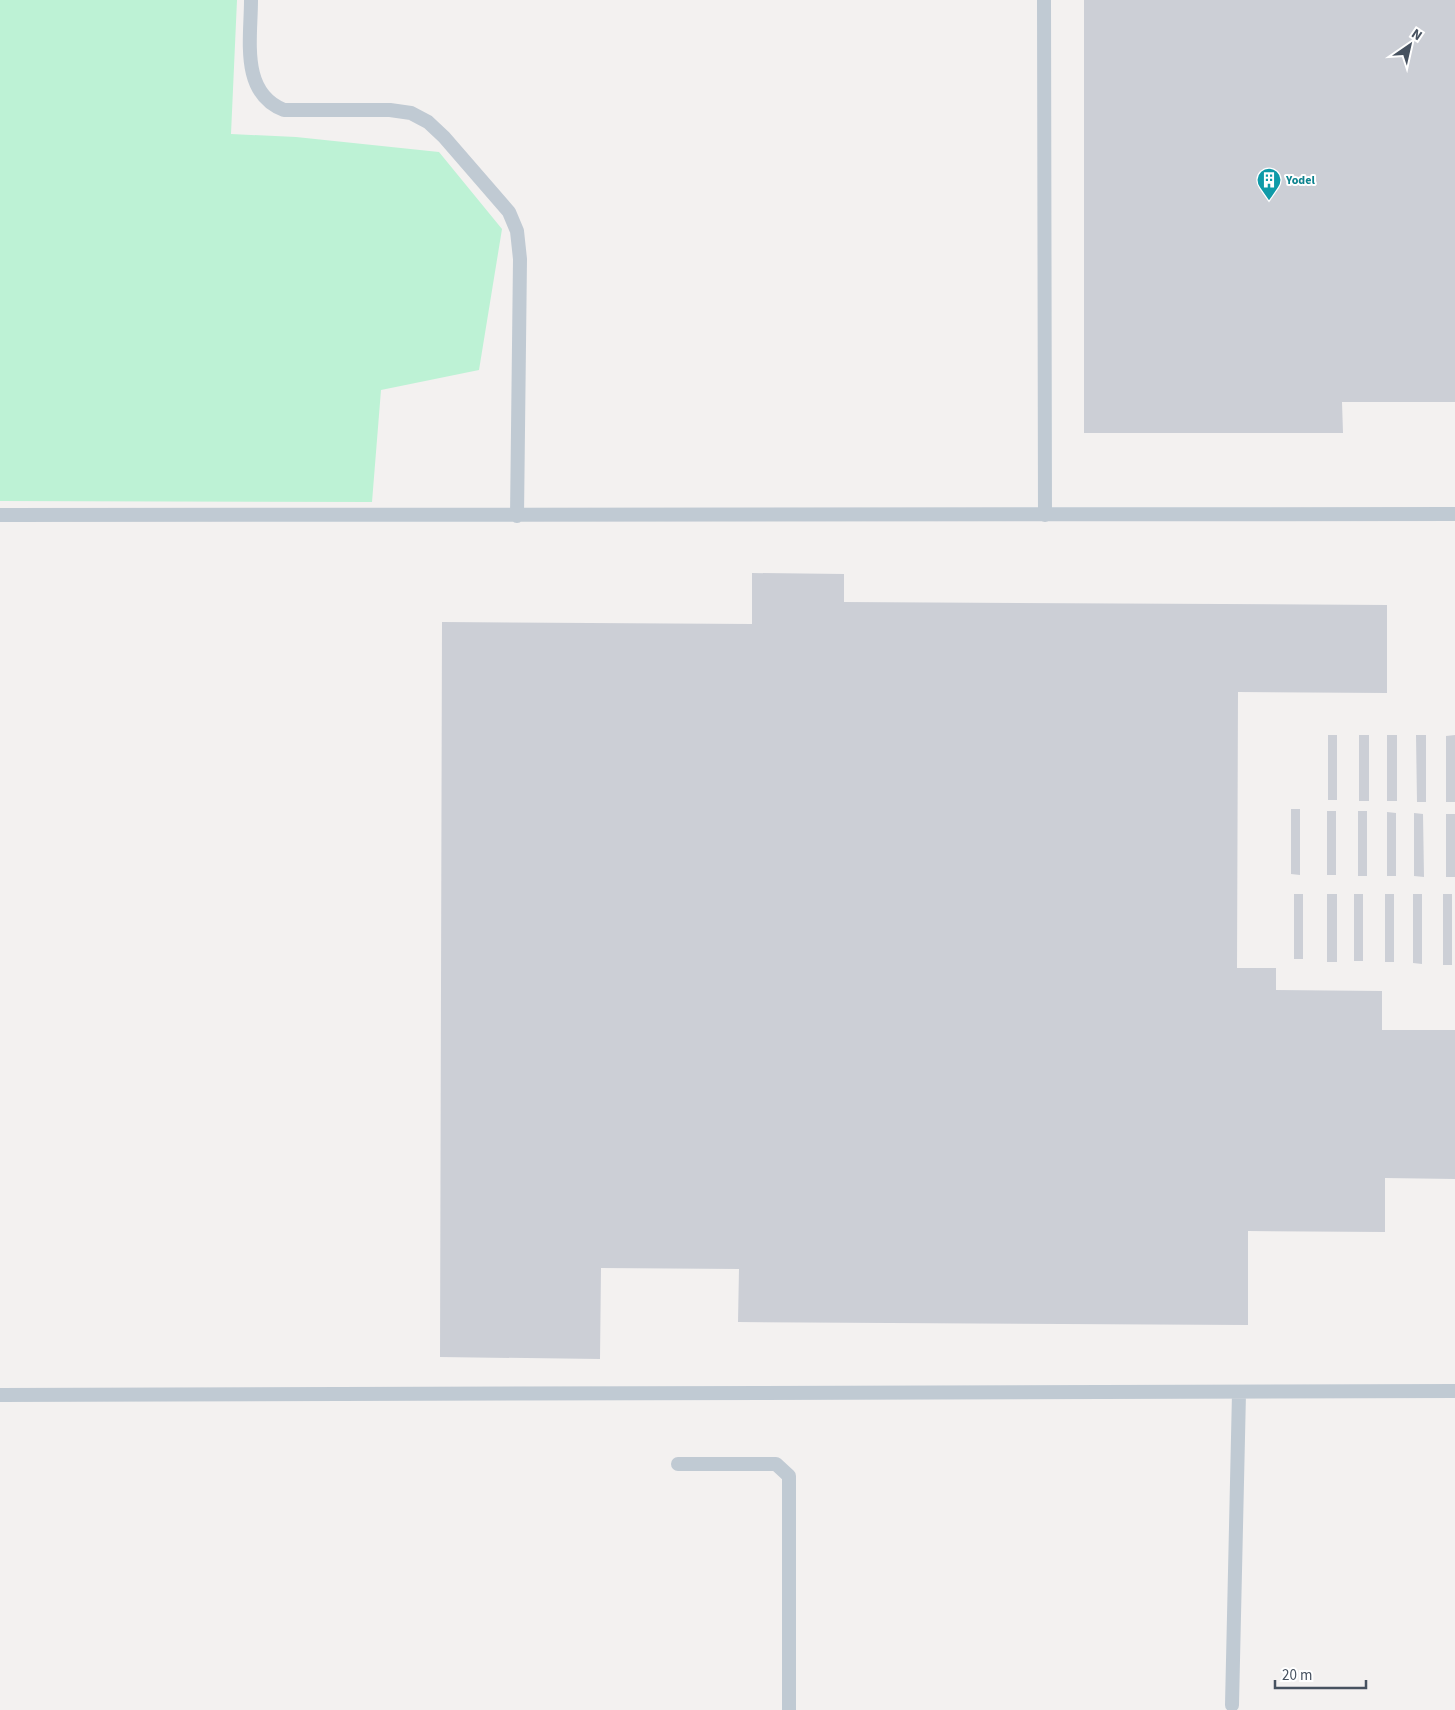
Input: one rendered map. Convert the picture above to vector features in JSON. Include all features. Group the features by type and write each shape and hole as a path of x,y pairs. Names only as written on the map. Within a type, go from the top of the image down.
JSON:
{"lane":[{"path":"251,0 252,75 259,93 271,105 284,110 390,110 411,113 428,122 444,137 509,212 517,231 520,259 517,516"},
{"path":"1044,0 1045,514"},
{"path":"0,515 1455,514"},
{"path":"0,1395 1455,1391"},
{"path":"1232,1706 1239,1393"},
{"path":"678,1464 776,1464 789,1476 789,1710"}],"green space":[{"path":"0,0 237,0 231,134 296,137 439,152 502,229 479,370 381,390 372,502 0,501"}],"building":[{"name":"Yodel","path":"1084,0 1455,0 1455,402 1342,402 1343,433 1084,433"},
{"path":"752,573 844,574 844,602 1387,605 1387,693 1238,692 1237,968 1276,968 1276,990 1382,991 1382,1030 1455,1030 1455,1179 1385,1178 1385,1232 1248,1231 1248,1325 738,1322 739,1269 601,1268 600,1359 440,1357 442,622 752,624"},
{"path":"1328,735 1337,735 1337,800 1328,800"},
{"path":"1359,735 1369,735 1369,801 1359,801"},
{"path":"1387,735 1397,735 1397,801 1387,801"},
{"path":"1416,735 1426,735 1426,802 1417,802"},
{"path":"1455,735 1455,802 1446,802 1446,736"},
{"path":"1291,809 1300,809 1300,875 1291,874"},
{"path":"1327,811 1336,811 1336,875 1327,875"},
{"path":"1358,811 1367,811 1367,876 1358,876"},
{"path":"1387,812 1396,813 1396,876 1387,876"},
{"path":"1414,813 1423,814 1424,877 1414,876"},
{"path":"1446,814 1455,814 1455,877 1446,877"},
{"path":"1294,894 1303,894 1303,959 1294,959"},
{"path":"1327,894 1337,894 1337,962 1327,962"},
{"path":"1354,894 1363,894 1363,961 1354,961"},
{"path":"1385,894 1394,894 1394,962 1385,962"},
{"path":"1413,894 1422,894 1422,964 1413,963"},
{"path":"1443,894 1452,894 1452,965 1443,965"}],"place":[{"name":"Yodel","path":"1269,201"}]}
